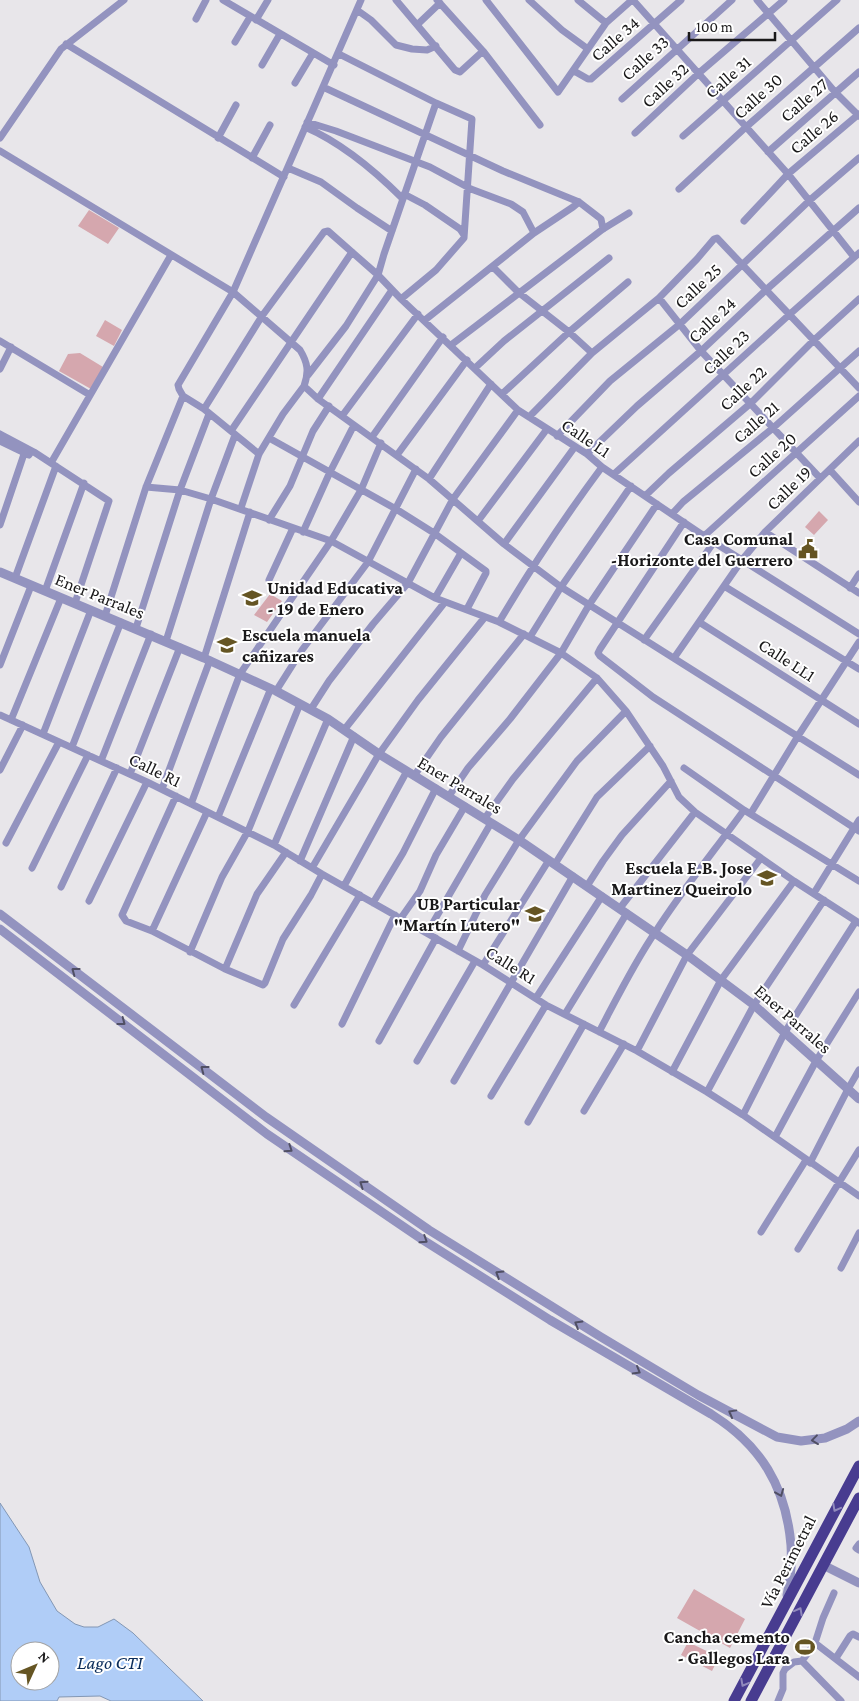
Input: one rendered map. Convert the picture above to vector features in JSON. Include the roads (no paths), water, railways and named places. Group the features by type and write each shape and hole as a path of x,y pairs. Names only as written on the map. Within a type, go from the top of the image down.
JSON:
{"highway":[{"name":"Vía Perimetral","path":"734,1701 859,1466"},
{"name":"Vía Perimetral","path":"752,1701 859,1498"}],"street":[{"path":"0,138 61,48 124,0"},
{"path":"196,19 206,0"},
{"path":"222,0 334,65"},
{"path":"235,42 268,0"},
{"path":"259,454 206,411 183,396 179,389 180,382 234,292 361,0"},
{"path":"396,0 458,72 483,51"},
{"path":"486,0 508,26 557,92 561,91 606,23 633,0 788,174 810,200 832,231 857,255"},
{"path":"529,0 562,30 588,49"},
{"path":"578,0 606,23"},
{"name":"Calle 34","path":"574,71 590,79 681,0"},
{"name":"Calle 33","path":"622,99 732,0"},
{"path":"757,0 836,92 859,115"},
{"name":"Calle 32","path":"635,134 699,73 784,0"},
{"name":"Calle 31","path":"683,136 837,0"},
{"path":"418,24 438,2 483,51 540,125"},
{"path":"356,10 371,20 396,45 427,50 436,46"},
{"name":"Calle 30","path":"679,189 746,127 859,28"},
{"path":"262,65 280,34"},
{"path":"66,44 284,177"},
{"path":"295,83 313,53"},
{"path":"339,54 472,119 464,235 462,241 436,270 402,299"},
{"name":"Calle 27","path":"768,152 859,72"},
{"path":"323,88 578,202 601,219 603,229"},
{"path":"240,508 259,454 283,414 304,386 308,375 346,326 378,274 436,103"},
{"path":"218,138 236,105"},
{"name":"Calle 26","path":"744,221 788,174 859,115"},
{"path":"306,124 347,150 403,196 425,206 460,229 464,235"},
{"path":"306,124 336,131 430,167 471,188 518,208 523,212 534,233"},
{"path":"252,158 270,125"},
{"path":"0,151 171,256 234,292 300,350 307,362 308,375"},
{"name":"Calle 25","path":"557,436 610,381 680,324 810,200 859,158"},
{"path":"288,168 321,182 392,231"},
{"path":"425,320 534,233 567,212 578,202"},
{"name":"Calle 24","path":"586,454 637,406 701,351 767,289 859,208"},
{"path":"451,345 518,292 603,229 629,213"},
{"name":"Calle L1","path":"262,316 326,231 378,274 392,290 518,410 586,454 602,467 704,536 859,634"},
{"path":"529,417 592,353 659,298 715,238 719,238 859,388"},
{"path":"166,641 233,433 352,252"},
{"name":"Calle 23","path":"614,474 857,255"},
{"path":"15,578 54,465 90,395 171,256"},
{"path":"475,368 504,341 608,258"},
{"path":"493,267 518,292 543,310 592,353"},
{"path":"502,394 569,332 628,282"},
{"path":"318,399 392,290"},
{"path":"659,298 701,351 820,478"},
{"name":"Calle 22","path":"646,495 751,403 814,340 859,299"},
{"path":"342,416 418,314"},
{"path":"136,628 206,411 262,316"},
{"path":"372,438 443,337"},
{"path":"0,341 90,395"},
{"path":"0,368 11,348"},
{"name":"Calle 21","path":"672,514 683,502 773,428 859,350"},
{"path":"397,455 467,360"},
{"path":"429,479 491,384"},
{"path":"304,386 318,399 429,479 532,567 617,623 859,775"},
{"path":"105,616 146,487 183,396"},
{"name":"Calle 20","path":"704,536 859,396"},
{"path":"269,520 290,486 312,431 328,406"},
{"path":"310,710 328,681 408,583 453,499 518,410"},
{"path":"303,532 354,425"},
{"path":"478,521 546,429"},
{"path":"0,434 34,452 109,501 75,603"},
{"path":"269,438 396,509 434,533 486,572 467,609"},
{"path":"0,441 24,454 31,455 34,452"},
{"name":"Calle 19","path":"674,658 742,560 765,532 859,442"},
{"path":"191,804 240,674 331,541 361,490 381,443"},
{"path":"504,544 574,448"},
{"path":"0,525 24,454"},
{"path":"499,622 564,518 602,467"},
{"path":"218,817 273,690 368,562 416,469"},
{"path":"830,470 859,502"},
{"path":"45,591 84,483"},
{"path":"344,886 411,773 527,635 631,486"},
{"path":"146,487 180,490 212,499 331,541 435,598 499,622 561,653 597,678 626,710 650,746 679,797 695,812 794,881 858,922 785,1032 743,1115"},
{"path":"449,796 468,768 510,719 561,653 589,605 657,504"},
{"path":"162,789 207,659 250,512"},
{"path":"684,522 598,653 603,660 653,697 773,777 856,829"},
{"path":"269,580 293,528"},
{"path":"765,532 859,593"},
{"path":"644,640 714,542"},
{"path":"435,598 461,553"},
{"name":"Ener Parrales","path":"0,573 151,634 240,674 328,719 379,754 519,840 655,932 754,1005 859,1099"},
{"path":"850,588 859,574"},
{"path":"0,665 31,586"},
{"path":"724,586 859,669"},
{"path":"11,720 62,598"},
{"path":"344,730 445,602"},
{"path":"43,734 91,610"},
{"path":"312,868 379,754 418,700 485,617"},
{"path":"72,747 121,622"},
{"name":"Calle LL1","path":"699,622 859,724"},
{"path":"101,761 151,634"},
{"path":"599,1032 632,970 655,932 690,881 727,833 748,812 773,777 859,642"},
{"path":"130,774 180,647"},
{"path":"427,933 488,821 513,780 597,678"},
{"path":"190,952 222,876 248,832 300,704"},
{"path":"458,951 485,895 519,840 577,761 626,710"},
{"name":"Calle R1","path":"0,715 162,789 274,845 483,965 546,1004 637,1050 743,1115 859,1196"},
{"path":"274,845 328,719"},
{"path":"0,770 23,725"},
{"path":"300,861 354,736"},
{"path":"6,843 59,742"},
{"path":"483,965 597,797 650,746"},
{"path":"32,868 88,755"},
{"path":"61,886 117,768"},
{"path":"684,768 748,812 859,881"},
{"path":"587,886 622,835 671,781"},
{"path":"90,901 147,782"},
{"path":"374,903 403,853 436,788"},
{"path":"176,796 122,915 126,921 152,931 225,969 264,984 283,939 322,874"},
{"path":"342,1024 398,917 420,891 436,855 465,806"},
{"path":"152,931 207,812"},
{"path":"565,1014 624,911 695,812"},
{"path":"814,893 856,829 859,820"},
{"path":"225,969 257,894 286,852"},
{"path":"637,1050 687,955 761,858"},
{"path":"454,1081 573,876"},
{"path":"672,1072 721,980 794,881"},
{"path":"294,1005 360,895"},
{"path":"536,998 602,896"},
{"path":"707,1092 754,1005 824,900"},
{"path":"0,914 257,1110 429,1230 601,1337 766,1432 789,1440 813,1440 837,1435 859,1421"},
{"path":"0,929 267,1134 423,1240 550,1320 723,1422 740,1435 756,1451 764,1463 778,1489 787,1517 791,1546 791,1581 780,1615"},
{"path":"379,1041 436,938"},
{"path":"417,1061 475,961"},
{"path":"775,1137 816,1061 859,992"},
{"path":"491,1096 546,1004"},
{"path":"528,1122 584,1024"},
{"path":"584,1111 624,1044"},
{"path":"761,1232 808,1161 859,1070"},
{"path":"798,1249 859,1150"},
{"path":"841,1268 859,1233"},
{"path":"595,1347 601,1337"},
{"path":"859,1544 856,1548 859,1550"},
{"path":"823,1565 859,1583"},
{"path":"778,1701 783,1689 783,1673 794,1662 802,1661 815,1643 834,1593"},
{"path":"836,1658 850,1636 853,1634 859,1637"},
{"path":"815,1643 859,1677"},
{"path":"802,1661 841,1701"}],"water":[{"name":"Lago CTI","path":"0,1503 29,1547 40,1582 57,1611 75,1624 84,1627 98,1627 114,1619 133,1633 203,1701 111,1701 100,1696 59,1697 57,1701 0,1701"}],"place":[{"name":"Casa Comunal -Horizonte del Guerrero","path":"808,549"},
{"name":"Unidad Educativa - 19 de Enero","path":"252,598"},
{"name":"Escuela manuela cañizares","path":"227,645"},
{"name":"Escuela E.B. Jose Martinez Queirolo","path":"767,878"},
{"name":"UB Particular \"Martín Lutero\"","path":"535,914"},
{"name":"Cancha cemento - Gallegos Lara","path":"805,1647"}]}
